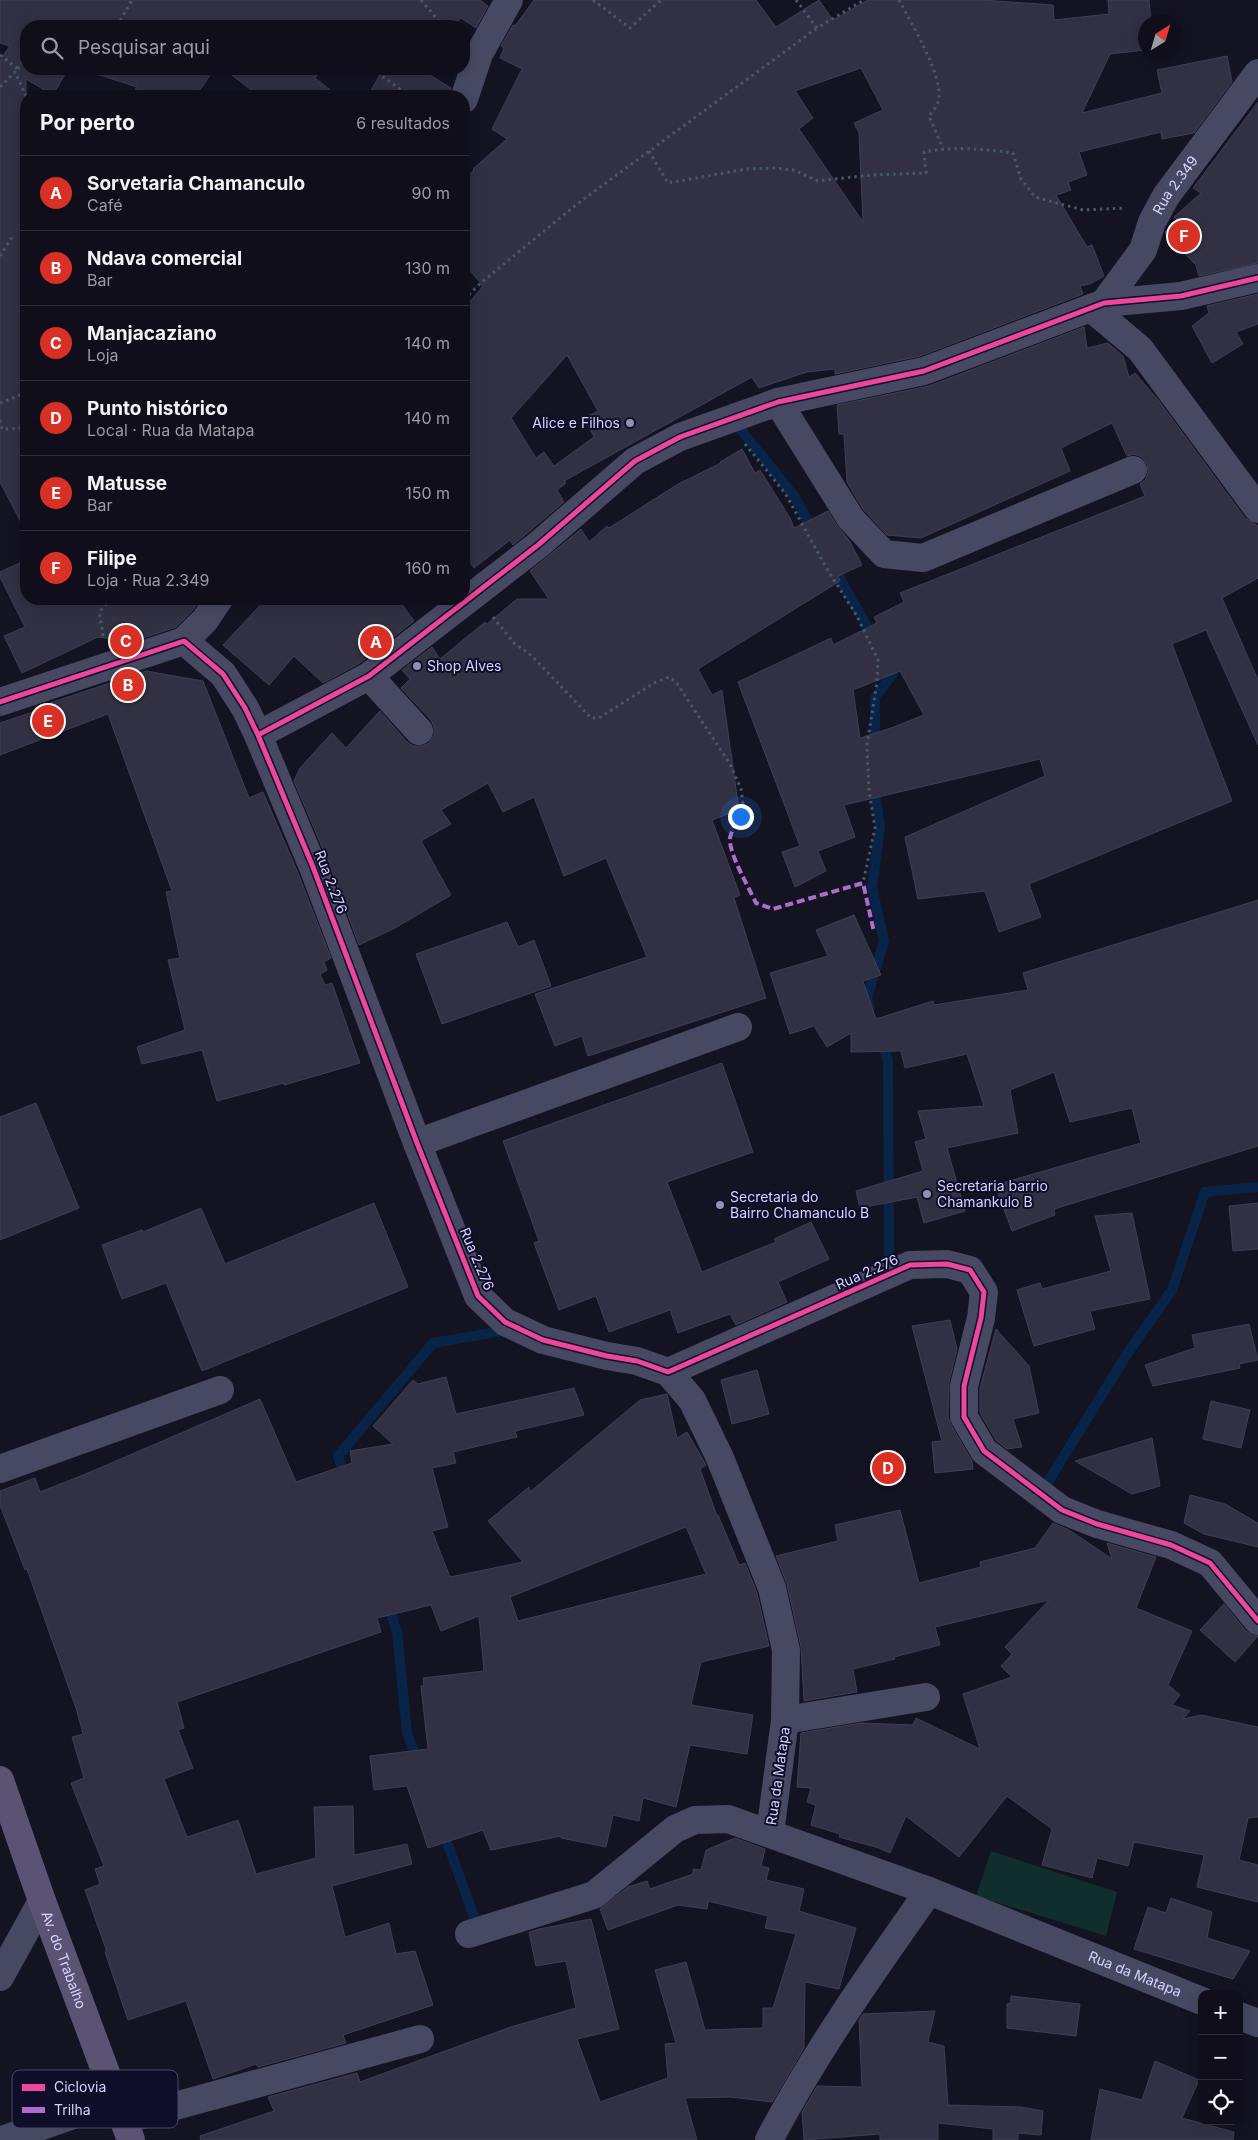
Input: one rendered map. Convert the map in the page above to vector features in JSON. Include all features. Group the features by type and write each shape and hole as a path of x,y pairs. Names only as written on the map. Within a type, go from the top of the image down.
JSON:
{"main road":[{"name":"Av. do Trabalho","path":"0,1780 42,1901 105,2070"}],"street":[{"path":"467,90 479,54 510,0"},
{"name":"Rua 2.349","path":"1097,306 1143,250 1152,222 1166,196 1258,73"},
{"path":"470,596 538,545 635,461 680,437 778,402 924,371 1097,306 1181,296 1258,278"},
{"path":"1097,306 1140,349 1258,509"},
{"path":"778,402 851,519 884,554 923,558 1133,470"},
{"path":"0,702 184,641 205,620 215,605"},
{"path":"258,735 368,676 459,605"},
{"name":"Rua 2.276","path":"184,641 224,674 245,708 258,735 314,867 417,1143 478,1296 505,1322 543,1340 607,1356 637,1361 668,1372 910,1265 947,1264 970,1270 984,1292 981,1318 964,1386 964,1417 984,1450 1062,1510 1097,1524 1171,1545 1210,1563 1258,1622"},
{"path":"368,676 419,730"},
{"path":"417,1143 738,1027"},
{"name":"Rua da Matapa","path":"668,1372 692,1400 720,1458 772,1588 786,1650 785,1720 770,1833 929,1891 1198,1998"},
{"path":"0,1469 220,1390"},
{"path":"785,1720 926,1697"},
{"path":"469,1934 594,1895 674,1829 695,1820 728,1819 770,1833"},
{"path":"769,2140 790,2101 852,2000 929,1891"},
{"path":"0,1977 7,1949 42,1901"},
{"path":"1243,2017 1258,2023"},
{"path":"178,2105 420,2039"},
{"path":"2,2140 75,2128"}],"path":[{"path":"120,20 132,0"},
{"path":"421,0 438,20"},
{"path":"593,0 630,28 661,0"},
{"path":"796,0 816,28"},
{"path":"470,293 577,204 816,28 864,0"},
{"path":"899,0 922,41 937,79 939,102 929,116 943,149"},
{"path":"0,56 16,70 24,90"},
{"path":"0,87 20,64"},
{"path":"380,75 401,90"},
{"path":"649,151 668,183 747,169 774,168 794,170 818,182 871,175 926,173 924,152 943,149 976,148 1013,152 1021,179 1035,197 1083,210 1128,208 1166,196"},
{"path":"0,256 14,234"},
{"path":"0,403 20,395"},
{"path":"0,420 2,429 20,428"},
{"path":"726,421 785,493 827,569 857,616 878,660 877,682 867,744 869,791 875,828 862,882"},
{"path":"473,594 514,643 532,656 591,718 598,718 654,683 669,677 676,682 730,764 741,789 744,810"},
{"path":"101,668 103,635 99,613 100,608 104,605"}],"green space":[{"path":"991,1851 1117,1892 1106,1936 976,1896"}],"building":[{"path":"0,0 480,0 488,6 476,28 470,24 470,20 461,18 459,20 20,20 20,75 65,75 56,90 45,90 26,79 26,90 20,90 20,520 0,482 0,60 10,46 0,43"},
{"path":"534,0 756,0 776,27 819,0 833,20 868,0 982,0 1053,5 1054,20 1109,14 1108,0 1149,0 1150,15 1138,15 1138,51 1110,54 1082,113 1162,93 1157,70 1227,56 1232,82 1194,133 1162,139 1161,132 1079,152 1087,175 1068,182 1071,190 1056,195 1087,247 1092,245 1104,276 1090,284 1080,286 1083,294 920,356 835,374 835,369 807,372 759,388 752,377 564,481 566,483 557,490 564,502 513,545 510,540 474,568 470,563 470,302 483,286 470,270 470,174 473,169 507,139 492,129 522,69 500,58 504,48 501,46 513,25 515,26","holes":["861,68 883,110 854,123 859,133 863,222 799,129 813,118 795,91","567,355 598,411 584,418 594,437 554,466 544,452 536,458 511,418"]},
{"path":"100,75 210,75 200,90 135,90 137,87"},
{"path":"232,75 317,75 315,78 330,90 251,90"},
{"path":"380,75 430,75 451,88 450,90 371,90"},
{"path":"1258,102 1258,263 1199,276 1196,265 1165,233 1177,219 1174,217 1201,193 1193,188"},
{"path":"1258,294 1258,324 1236,332 1243,344 1212,363 1192,326 1209,313 1207,306"},
{"path":"1084,327 1087,348 1108,343 1123,356 1129,377 1135,373 1159,401 1245,518 1258,526 1258,578 1222,598 1258,680 1258,745 1206,630 1172,644 1232,801 1029,884 1041,917 999,932 985,891 918,899 905,837 1045,776 1040,759 844,805 855,837 818,851 826,871 795,887 782,852 800,846 738,682 831,638 833,645 877,623 874,617 904,602 900,593 1145,496 1140,484 1146,479 1147,464 1142,457 1134,454 1127,456 1112,423 1061,448 1070,471 921,538 887,535 863,509 847,482 844,434 839,434 837,405 929,386","holes":["900,671 924,715 860,738 853,690"]},
{"path":"742,449 755,473 760,470 790,518 794,528 828,511 849,540 862,565 838,576 840,581 698,669 712,695 722,690 739,810 712,820 740,895 734,898 766,998 588,1056 582,1036 555,1046 535,994 647,957 606,858 564,876 534,797 503,812 488,783 441,810 451,824 421,841 451,895 395,928 359,945 328,861 294,781 300,768 332,733 346,748 380,711 407,742 414,746 422,746 429,743 434,735 434,727 431,720 401,688 410,679 402,670 432,647 440,659 485,622 487,624 517,599 549,599 530,571 581,529 589,542 607,526 609,528 678,484 721,463"},
{"path":"20,563 20,605 196,605 176,627 131,642 98,637 22,673 4,636 25,627 0,577 0,572"},
{"path":"260,605 402,605 414,621 360,663 323,683 294,656 269,685 223,645"},
{"path":"146,671 203,681 249,798 263,792 298,873 331,958 324,962 327,970 320,974 325,985 332,983 360,1063 284,1085 284,1083 217,1101 202,1050 142,1064 137,1047 185,1030 168,960 180,958 166,892 172,891 108,714 0,755 0,723 39,710 38,707"},
{"path":"1258,900 1258,1146 1054,1209 1055,1215 1012,1231 995,1185 1141,1143 1132,1108 1070,1122 1054,1072 1010,1090 1018,1133 947,1148 965,1211 924,1223 917,1197 860,1208 856,1191 923,1171 915,1142 926,1139 918,1111 984,1106 967,1054 905,1068 901,1051 851,1052 851,1033 827,1047 814,1026 790,1034 770,973 828,956 816,930 854,915 881,975 863,981 876,1019 933,1001 934,1005 1028,990 1023,973"},
{"path":"507,922 518,947 534,940 551,986 442,1024 416,954"},
{"path":"722,1063 753,1152 667,1182 702,1272 776,1242 774,1239 811,1222 829,1259 778,1282 787,1302 736,1325 730,1314 678,1333 670,1310 609,1332 596,1296 559,1310 534,1243 539,1241 503,1141"},
{"path":"36,1103 79,1208 0,1240 0,1117"},
{"path":"374,1203 408,1287 202,1371 166,1283 122,1299 102,1245 142,1230 143,1232 201,1208 225,1264"},
{"path":"1258,1203 1258,1249 1233,1251 1229,1206"},
{"path":"1132,1213 1150,1299 1090,1311 1095,1329 1034,1346 1017,1290 1040,1283 1042,1289 1111,1271 1095,1216"},
{"path":"950,1320 957,1349 949,1382 948,1417 972,1461 973,1469 935,1473 932,1442 942,1441 912,1326"},
{"path":"1249,1324 1258,1360 1239,1364 1240,1368 1153,1386 1145,1365 1195,1348 1192,1335"},
{"path":"996,1329 1029,1366 1039,1413 1013,1419 1022,1447 1007,1449 996,1440 980,1413 980,1388"},
{"path":"757,1370 769,1414 732,1424 721,1380"},
{"path":"446,1377 456,1414 574,1388 584,1415 515,1431 517,1437 453,1452 456,1463 432,1468 448,1527 432,1531 450,1577 523,1562 488,1521 529,1487 530,1492 640,1400 667,1394 677,1438 687,1432 706,1465 700,1469 717,1516 739,1565 745,1563 757,1593 769,1646 701,1662 691,1705 753,1715 747,1754 690,1745 676,1807 643,1798 639,1821 613,1815 606,1847 561,1838 561,1836 491,1850 483,1830 428,1848 407,1786 374,1790 370,1756 428,1749 421,1686 424,1686 423,1678 484,1671 479,1616 441,1631 431,1605 377,1618 381,1632 177,1702 184,1728 178,1730 193,1768 164,1779 187,1837 238,1820 256,1874 316,1858 314,1807 353,1806 354,1855 407,1844 412,1864 332,1886 345,1937 389,1923 396,1954 415,1951 433,2005 343,2035 346,2043 258,2067 256,2064 213,2079 186,2001 128,2020 85,1890 100,1884 95,1869 104,1866 71,1783 84,1778 72,1737 83,1734 76,1708 27,1569 25,1570 0,1505 0,1491 35,1478 40,1492 260,1399 296,1482 352,1463 350,1451 393,1444 373,1426 413,1380 418,1384","holes":["686,1527 706,1574 518,1621 510,1597"]},
{"path":"1211,1401 1250,1410 1241,1448 1203,1439"},
{"path":"1152,1438 1160,1486 1132,1494 1075,1461"},
{"path":"1190,1495 1225,1504 1258,1523 1258,1547 1204,1534 1184,1523"},
{"path":"900,1510 919,1583 981,1567 980,1562 1035,1548 1053,1523 1069,1530 1112,1559 1107,1543 1156,1557 1136,1608 1192,1631 1168,1685 1180,1695 1172,1705 1190,1711 1183,1719 1201,1715 1258,1727 1258,1817 1248,1818 1239,1860 1258,1865 1258,1902 1197,1887 1204,1855 1134,1842 1128,1866 1097,1858 1092,1878 1042,1865 1052,1829 1007,1796 959,1857 906,1816 890,1853 839,1837 840,1834 811,1825 816,1805 807,1802 811,1788 797,1787 801,1733 861,1723 913,1725 916,1718 980,1749 963,1694 1012,1677 1001,1666 1012,1654 1005,1647 1049,1600 935,1627 940,1645 894,1657 895,1659 853,1669 857,1692 804,1701 801,1647 787,1584 776,1556 838,1541 835,1525"},
{"path":"1224,1604 1246,1631 1258,1636 1235,1662 1200,1630"},
{"path":"735,1838 765,1849 761,1866 769,1868 766,1880 804,1889 799,1911 856,1928 839,1989 805,1982 804,2048 772,2102 730,2097 685,2098 697,2140 201,2140 200,2136 274,2111 268,2097 357,2073 360,2082 511,2027 576,2008 566,1961 536,1966 529,1932 539,1929 591,1919 619,2029 577,2039 600,2102 668,2078 665,2044 676,2043 655,1970 686,1962 705,2030 763,2028 763,2008 773,2008 796,1934 765,1928 768,1916 708,1901 707,1909 678,1905 608,1930 600,1909 628,1887 647,1881 650,1889 693,1874 693,1869 701,1870 706,1850"},
{"path":"1171,1898 1212,1912 1207,1938 1250,1951 1233,1979 1134,1949 1148,1907 1166,1913"},
{"path":"1011,1996 1080,2004 1076,2036 1007,2028 1007,2004 1011,2003"},
{"path":"935,2011 928,2042 944,2046 948,2105 1021,2107 1043,2111 1041,2135 1018,2133 1018,2140 993,2140 993,2129 938,2123 938,2140 880,2140 880,2134 804,2140 802,2112 817,2086 862,2087 859,2020 863,2014"},
{"path":"1155,2061 1198,2080 1182,2118 1198,2122 1198,2125 1208,2125 1234,2132 1233,2140 1091,2140 1100,2089 1142,2100"}],"waterway":[{"path":"733,420 795,497 813,531"},
{"path":"833,566 873,638"},
{"path":"875,745 875,697 893,674 886,662"},
{"path":"870,1008 867,998 884,941 872,887 880,827 874,785"},
{"path":"881,1040 888,1060 889,1261"},
{"path":"1041,1493 1129,1351 1172,1290 1205,1192 1258,1187"},
{"path":"346,1479 338,1456 433,1343 508,1330"},
{"path":"387,1602 397,1632 407,1733 418,1763"},
{"path":"443,1831 476,1922 484,1919"}],"marked path":[{"path":"744,811 732,831 730,844 756,903 773,909 863,883 874,932"}],"cycle path":[{"path":"470,598 538,545 635,461 680,437 778,402 924,371 1104,303 1181,296 1258,278"},
{"path":"258,735 369,676 461,605"},
{"path":"0,702 184,641 223,674 245,708 258,735 313,867 417,1143 478,1296 505,1322 543,1340 607,1356 637,1361 668,1372 910,1265 947,1264 970,1270 984,1292 981,1318 964,1386 964,1417 984,1451 1062,1510 1097,1524 1171,1545 1210,1563 1258,1621"}],"place":[{"name":"Filipe","path":"1184,236"},
{"name":"Alice e Filhos","path":"630,423"},
{"name":"Manjacaziano","path":"126,641"},
{"name":"Sorvetaria Chamanculo","path":"376,642"},
{"name":"Shop Alves","path":"417,666"},
{"name":"Ndava comercial","path":"128,685"},
{"name":"Matusse","path":"48,721"},
{"name":"Secretaria barrio Chamankulo B","path":"927,1194"},
{"name":"Secretaria do Bairro Chamanculo B","path":"720,1205"},
{"name":"Punto histórico","path":"888,1468"}]}
